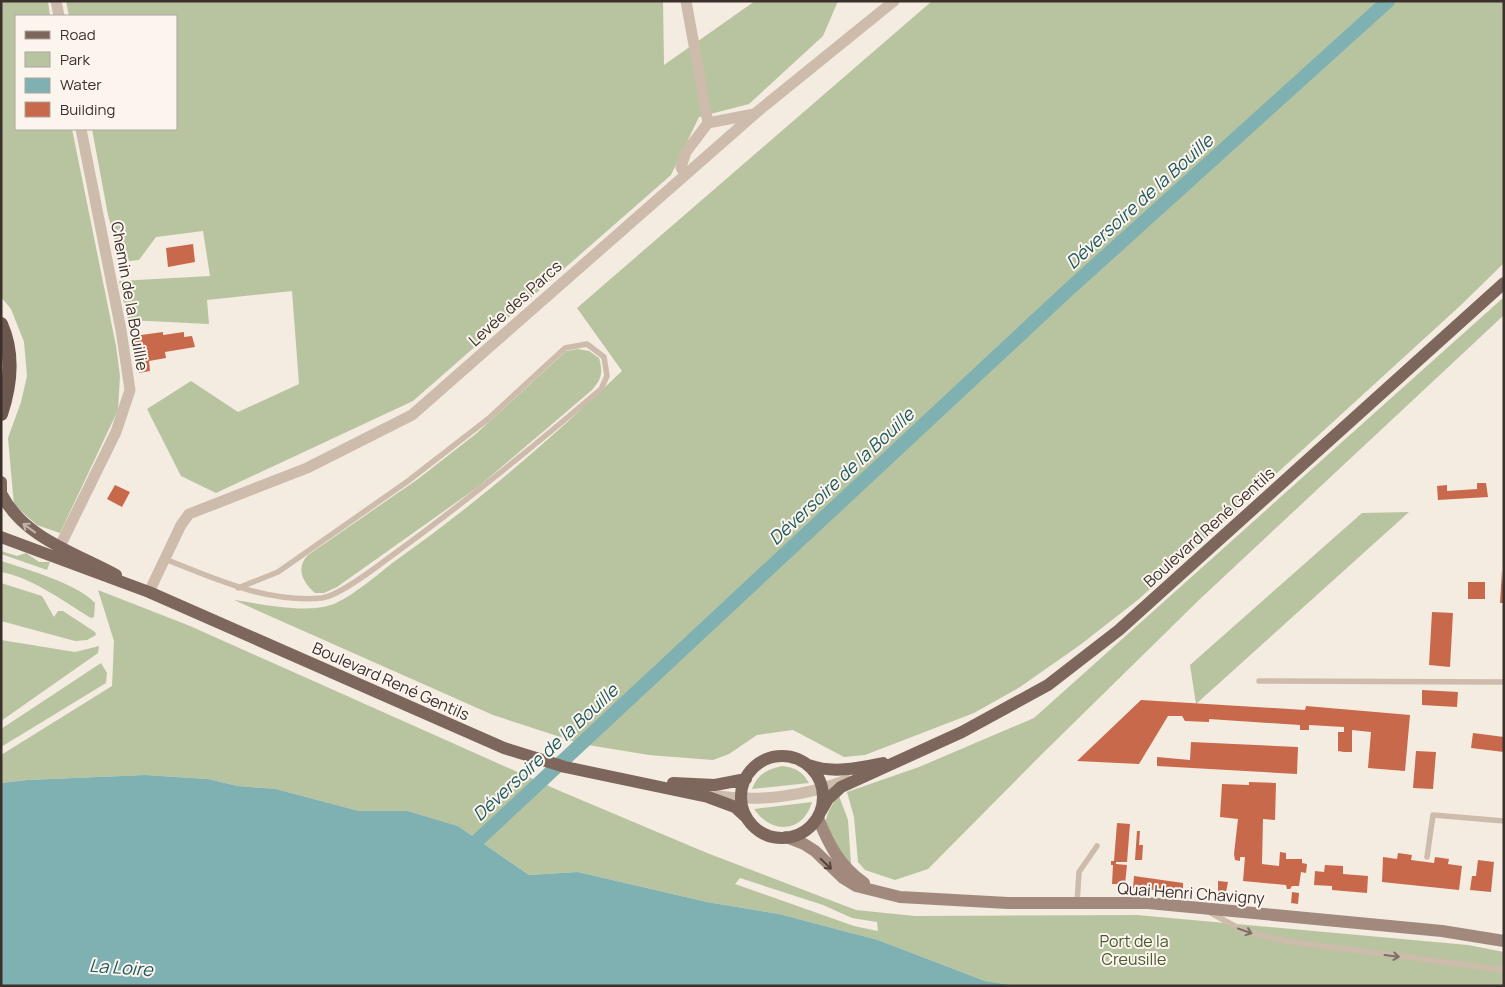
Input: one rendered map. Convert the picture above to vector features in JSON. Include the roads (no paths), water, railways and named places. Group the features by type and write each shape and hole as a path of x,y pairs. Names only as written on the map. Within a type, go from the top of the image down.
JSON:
{"highway":[{"path":"1,324 7,339 10,381 1,414"}],"main road":[{"name":"Boulevard René Gentils","path":"2,497 17,519 37,534 150,592 504,748 565,767 723,802 747,818 754,827 764,833 786,837 804,831 819,814 828,798 842,787 962,732 1048,685 1119,630 1504,282"},
{"path":"1,482 2,497"},
{"name":"Boulevard René Gentils","path":"1,537 100,576 150,592"},
{"name":"Boulevard René Gentils","path":"626,779 715,785 746,779 751,770 768,758 789,756 822,770 859,768 909,757"},
{"path":"808,765 819,778 822,789 819,814 838,858 854,876 876,892"},
{"path":"746,779 742,788 742,806 747,818"},
{"name":"Quai Henri Chavigny","path":"786,837 804,844 815,851 843,878 856,886 876,892 932,900 1123,902 1202,908 1442,931 1504,941"}],"street":[{"path":"56,1 59,15"},
{"path":"686,1 708,123"},
{"name":"Levée des Parcs","path":"150,592 181,525 195,510 307,468 412,415 756,114 894,1"},
{"path":"685,175 681,167 686,152 708,123 756,114"},
{"name":"Chemin de la Bouillie","path":"60,546 116,432 130,390 122,330 81,130"},
{"path":"626,779 742,798 801,794 822,789 909,757"}],"lane":[{"path":"165,559 238,588 287,597 324,598 359,579 436,524 519,459 601,389 607,376 604,357 588,344 565,348 488,420 408,481 278,572 238,588"},
{"path":"1259,681 1504,682"},
{"path":"1427,857 1433,815 1504,821"},
{"path":"1077,903 1079,872 1097,846"},
{"path":"1202,908 1244,931 1286,941 1504,970"}],"water":[{"name":"La Loire","path":"145,775 208,779 238,786 276,789 359,811 408,811 458,826 529,875 578,872 707,902 779,914 878,940 985,981 1018,986 1,986 1,783 27,780"}],"waterway":[{"name":"Déversoire de la Bouille","path":"464,853 1066,292 1388,1"}],"park label":[{"name":"Port de la Creusille","path":"1134,950"}]}
